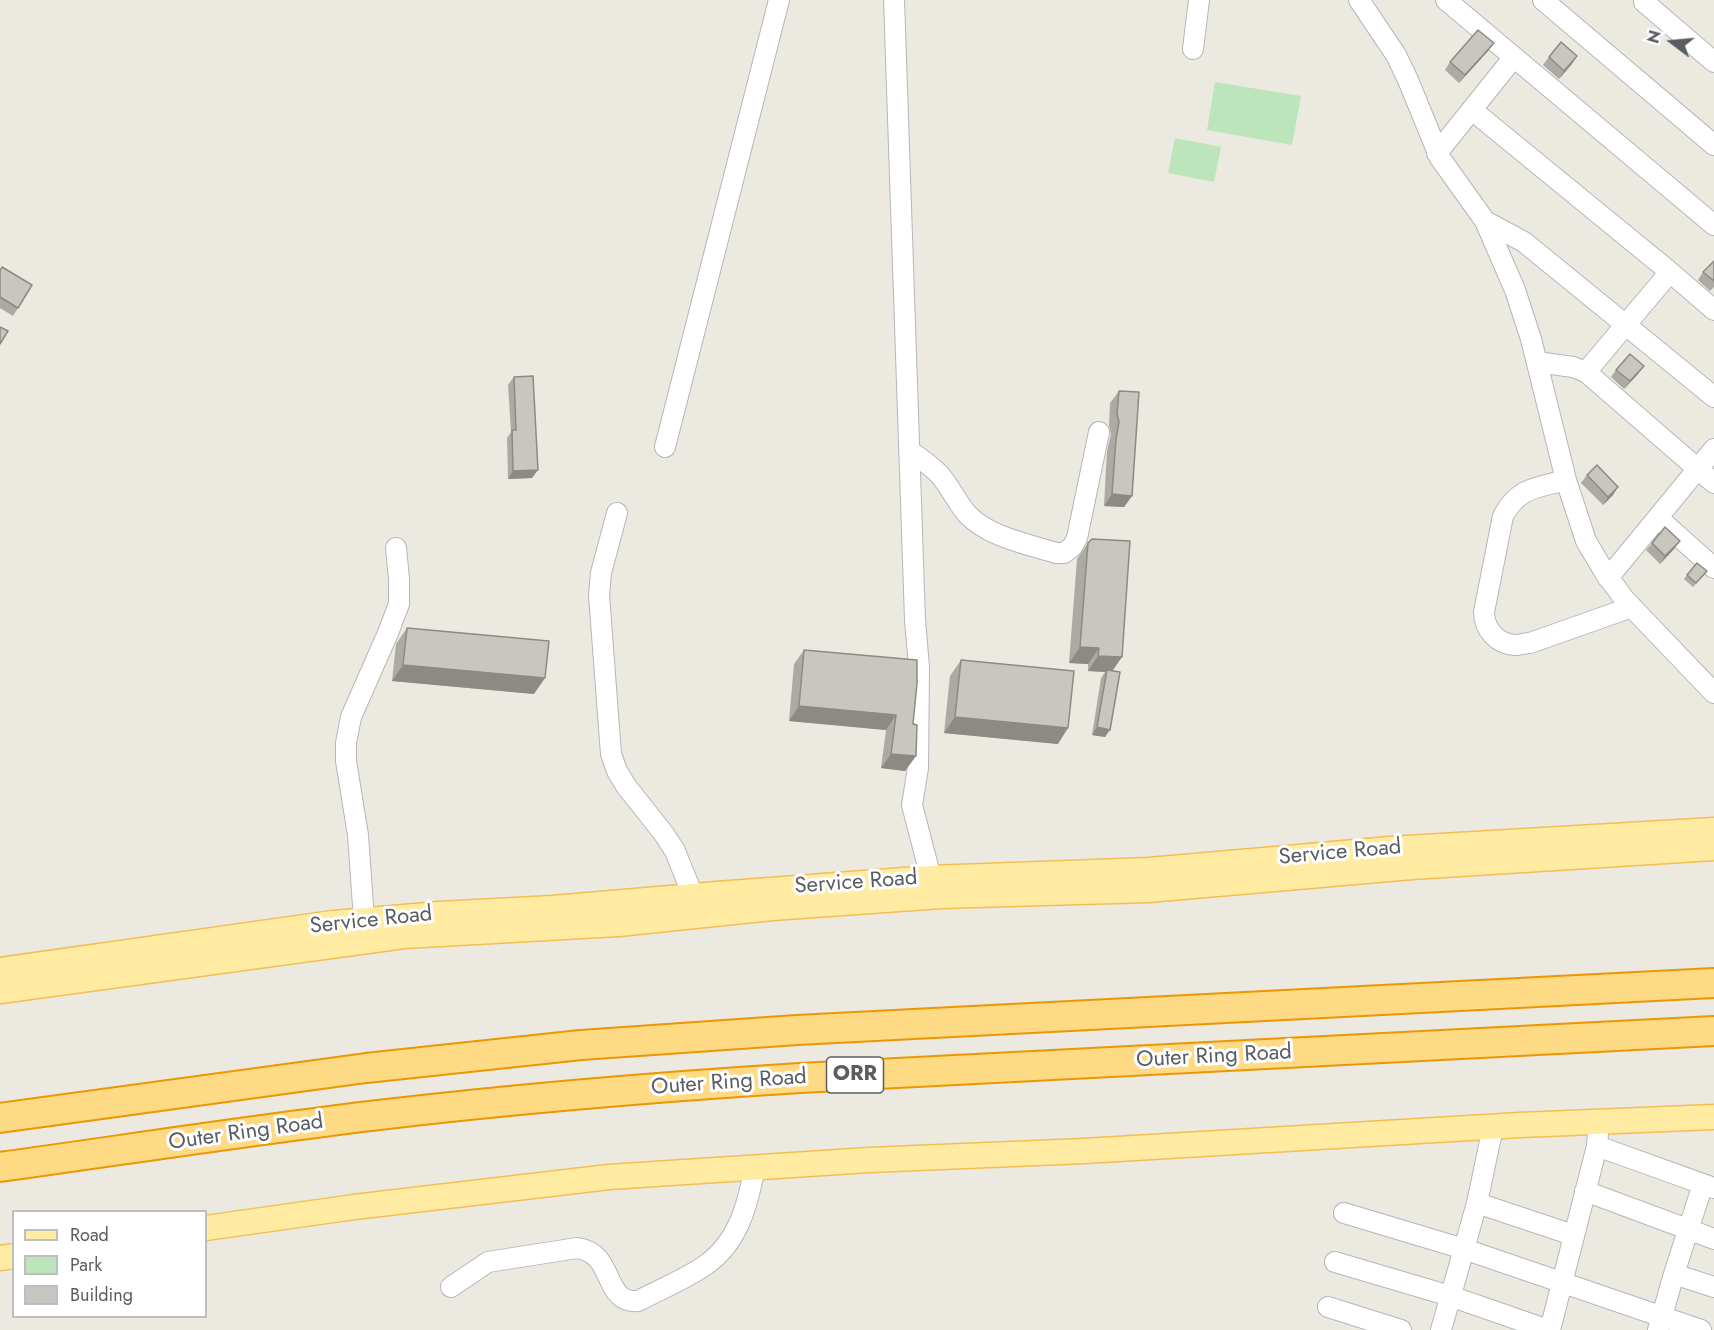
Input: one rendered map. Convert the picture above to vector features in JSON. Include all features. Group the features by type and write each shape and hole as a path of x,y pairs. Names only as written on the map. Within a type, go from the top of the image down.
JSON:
{"highway":[{"name":"ORR","path":"0,1118 356,1069 592,1044 821,1029 1714,983"},
{"name":"Outer Ring Road","path":"0,1167 371,1116 514,1100 657,1088 800,1078 1714,1031"}],"main road":[{"name":"Service Road","path":"0,970 364,920 564,907 931,878 1149,870 1390,849 1714,830"},
{"path":"0,991 404,936 618,924 761,909 941,896 1148,890 1412,867 1714,848"},
{"path":"207,1228 354,1207 609,1177 869,1160 1084,1151 1493,1127 1714,1117"}],"street":[{"path":"665,447 779,0"},
{"path":"894,0 915,620 919,668 918,768 912,805 931,878"},
{"path":"1193,49 1199,0"},
{"path":"1359,0 1396,55 1437,153 1485,221 1515,290 1537,363 1566,480 1586,541 1608,578 1632,607 1714,693"},
{"path":"1446,0 1714,225"},
{"path":"1543,0 1711,135"},
{"path":"1644,2 1714,62"},
{"path":"1437,153 1514,57"},
{"path":"1472,110 1714,310"},
{"path":"1485,221 1524,242 1714,397"},
{"path":"1586,372 1670,272"},
{"path":"1537,363 1573,367 1586,372 1714,483"},
{"path":"909,451 940,475 968,515 981,526 1056,553 1064,553 1072,547 1077,538 1099,432"},
{"path":"1608,578 1714,449"},
{"path":"1566,480 1527,491 1510,503 1503,516 1484,622 1490,633 1501,641 1515,645 1530,643 1632,607"},
{"path":"617,513 601,573 599,595 611,754 626,786 675,851 693,896"},
{"path":"1658,518 1714,568"},
{"path":"364,920 358,835 346,761 346,743 351,717 399,604 396,548"},
{"path":"1335,1262 1450,1296 1549,1330 1597,1146 1599,1122"},
{"path":"1441,1330 1477,1203 1493,1127"},
{"path":"1597,1146 1709,1186 1688,1231 1660,1324"},
{"path":"451,1287 488,1262 577,1248 586,1249 600,1260 622,1299 630,1302 638,1301 706,1265 719,1254 740,1221 748,1201 755,1167"},
{"path":"1585,1191 1714,1239"},
{"path":"1477,1203 1573,1235"},
{"path":"1344,1213 1464,1249 1562,1283 1660,1324 1701,1330"},
{"path":"1674,1274 1714,1287"},
{"path":"1328,1307 1401,1330"}],"green space":[{"path":"1215,82 1301,96 1292,145 1207,130"},
{"path":"1175,138 1221,147 1214,182 1168,173"}],"building":[{"path":"1478,30 1494,43 1465,75 1450,62"},
{"path":"1561,42 1577,56 1564,71 1549,57"},
{"path":"1714,261 1714,281 1703,272"},
{"path":"2,267 32,285 18,308 0,297"},
{"path":"0,327 8,331 0,344"},
{"path":"1630,354 1644,366 1630,381 1616,370"},
{"path":"533,376 538,470 513,471 512,430 516,430 514,377"},
{"path":"1119,391 1139,392 1132,496 1112,494 1119,422 1117,414"},
{"path":"1597,465 1618,487 1608,497 1587,475"},
{"path":"1665,527 1680,541 1665,556 1652,543"},
{"path":"1092,539 1130,541 1122,657 1098,656 1099,648 1080,647 1088,543"},
{"path":"1697,563 1707,571 1696,583 1687,575"},
{"path":"407,628 549,641 545,678 403,665"},
{"path":"804,650 917,660 913,724 917,725 916,756 891,754 896,715 799,706"},
{"path":"961,660 1074,671 1068,728 955,717"},
{"path":"1107,670 1120,672 1110,730 1097,727"}]}
